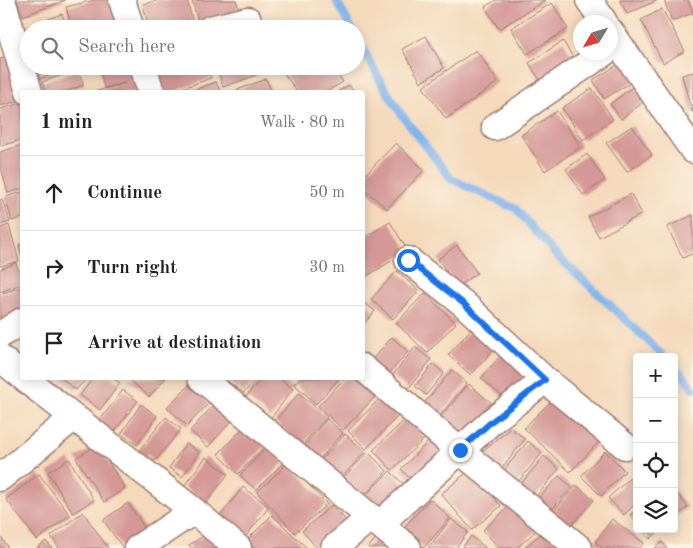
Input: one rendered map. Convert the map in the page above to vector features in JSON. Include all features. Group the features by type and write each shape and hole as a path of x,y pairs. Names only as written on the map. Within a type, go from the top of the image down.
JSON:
{"street":[{"path":"2,0 20,61"},
{"path":"122,0 128,20"},
{"path":"589,0 597,15"},
{"path":"618,50 693,150"},
{"path":"495,127 583,60"},
{"path":"24,75 28,90"},
{"path":"145,75 150,90"},
{"path":"408,260 464,304 545,380 625,446"},
{"path":"0,335 20,322"},
{"path":"0,358 20,375"},
{"path":"365,371 579,548"},
{"path":"27,380 194,511 238,548"},
{"path":"203,380 408,548"},
{"path":"334,548 375,521 492,421 545,380"},
{"path":"0,478 74,417"},
{"path":"138,548 194,511"}],"building":[{"path":"17,0 66,0 23,16"},
{"path":"94,0 119,0 125,20 70,20 66,7"},
{"path":"160,0 187,0 192,20 147,20 143,4"},
{"path":"192,0 236,0 240,13 216,20 198,20"},
{"path":"496,0 546,0 499,29 485,7"},
{"path":"620,0 658,0 627,14"},
{"path":"664,0 688,0 693,13 672,21"},
{"path":"552,3 568,29 527,54 511,28"},
{"path":"662,9 685,51 663,63 641,20"},
{"path":"62,14 64,20 46,20"},
{"path":"426,36 444,68 421,82 402,49"},
{"path":"563,41 579,67 545,88 529,63"},
{"path":"476,50 498,82 446,119 423,87"},
{"path":"12,56 20,91 20,101 0,106 0,59"},
{"path":"624,61 635,80 604,99 593,80"},
{"path":"693,72 693,112 692,112 682,75"},
{"path":"37,75 51,75 39,79"},
{"path":"63,75 80,75 84,85 70,90 45,90 42,82"},
{"path":"101,75 141,75 142,90 101,90 125,83 104,88"},
{"path":"159,75 210,75 211,78 178,90 164,90"},
{"path":"219,75 257,75 223,87"},
{"path":"285,75 339,75 343,82 329,90 296,90"},
{"path":"266,79 271,90 237,90"},
{"path":"216,82 220,90 194,90"},
{"path":"349,85 353,90 340,90"},
{"path":"634,86 646,100 621,119 610,104"},
{"path":"592,88 613,119 583,140 562,108"},
{"path":"20,104 20,141 0,146 0,109"},
{"path":"557,111 581,147 545,171 521,135"},
{"path":"632,126 652,155 627,172 606,143"},
{"path":"396,143 424,170 387,209 365,190 365,175"},
{"path":"20,146 20,190 8,193 0,164 0,152"},
{"path":"587,154 605,180 583,195 566,169"},
{"path":"20,193 20,219 12,221 5,197"},
{"path":"631,194 642,214 599,237 588,217"},
{"path":"2,199 10,222 0,225 0,200"},
{"path":"693,215 693,253 683,258 667,227"},
{"path":"390,222 408,251 365,277 365,237"},
{"path":"9,225 19,261 0,266 0,228"},
{"path":"457,245 477,273 457,287 438,259"},
{"path":"16,263 20,275 20,285 0,292 0,269"},
{"path":"397,271 419,291 393,319 371,299"},
{"path":"20,288 20,315 0,321 0,294"},
{"path":"425,293 456,323 427,353 396,323"},
{"path":"365,303 375,311 365,323"},
{"path":"473,327 495,348 471,375 448,355"},
{"path":"392,337 408,352 385,378 369,363"},
{"path":"415,347 431,360 408,389 392,376"},
{"path":"503,353 527,375 506,400 481,378"},
{"path":"433,364 444,373 426,395 415,386"},
{"path":"452,370 467,383 436,420 420,408"},
{"path":"64,380 85,380 76,390"},
{"path":"91,380 115,380 120,383 100,410 80,395"},
{"path":"130,380 164,380 149,397"},
{"path":"226,380 254,380 244,393"},
{"path":"259,380 282,380 293,389 271,418 246,397"},
{"path":"298,380 338,380 316,404 294,384"},
{"path":"343,380 356,380 375,397 343,430 318,406"},
{"path":"190,384 209,403 187,426 167,407"},
{"path":"469,384 497,408 464,445 437,421"},
{"path":"123,390 138,401 112,435 97,424"},
{"path":"299,393 327,417 302,445 275,421"},
{"path":"380,398 398,416 366,449 348,431"},
{"path":"554,398 599,442 570,472 524,428"},
{"path":"218,400 236,416 208,447 190,431"},
{"path":"141,404 157,416 137,445 121,434"},
{"path":"166,417 181,429 155,461 140,449"},
{"path":"407,418 425,438 392,470 373,450"},
{"path":"327,419 343,433 318,461 303,447"},
{"path":"246,425 266,445 238,474 218,454"},
{"path":"511,428 525,439 501,469 480,453"},
{"path":"345,434 365,452 340,479 320,461"},
{"path":"431,439 448,457 418,487 401,469"},
{"path":"528,441 542,453 517,483 503,471"},
{"path":"186,443 199,452 182,477 169,468"},
{"path":"97,445 125,488 104,502 76,458"},
{"path":"268,446 284,462 256,490 240,475"},
{"path":"605,451 625,471 601,496 581,476"},
{"path":"368,452 387,471 364,496 344,477"},
{"path":"544,456 559,469 534,499 519,486"},
{"path":"206,457 228,474 206,503 184,486"},
{"path":"69,459 94,500 73,513 48,472"},
{"path":"288,463 327,504 295,533 257,492"},
{"path":"471,469 501,506 472,530 441,494"},
{"path":"390,471 410,490 381,519 361,500"},
{"path":"39,474 70,515 37,540 6,499"},
{"path":"559,476 572,487 549,513 536,501"},
{"path":"631,477 633,479 633,506 624,515 608,498"},
{"path":"576,485 594,500 569,528 552,513"},
{"path":"243,487 269,507 243,540 217,520"},
{"path":"678,495 688,507 678,515"},
{"path":"430,499 450,518 424,548 403,528"},
{"path":"514,502 538,529 517,548 499,548 483,530"},
{"path":"128,503 148,533 126,548 123,548 103,520"},
{"path":"332,505 353,528 330,548 317,548 302,531"},
{"path":"83,512 108,548 59,548 51,536"},
{"path":"272,515 307,548 252,548 245,542"},
{"path":"451,519 468,532 456,548 428,548"},
{"path":"612,519 644,543 640,548 603,548 595,542"},
{"path":"544,531 558,546 555,548 524,548"},
{"path":"210,532 220,548 191,548 189,545"},
{"path":"645,533 657,533 650,539"},
{"path":"0,535 8,548 0,548"},
{"path":"378,536 392,548 368,548"},
{"path":"471,536 486,548 462,548"},
{"path":"46,541 52,548 37,548"},
{"path":"662,542 667,548 655,548"}],"waterway":[{"path":"336,0 347,20"},
{"path":"365,53 402,115 451,179 516,209 553,252 660,353"},
{"path":"678,371 693,389"}],"route":[{"path":"408,260 464,304 545,380 492,421 460,450"}]}
